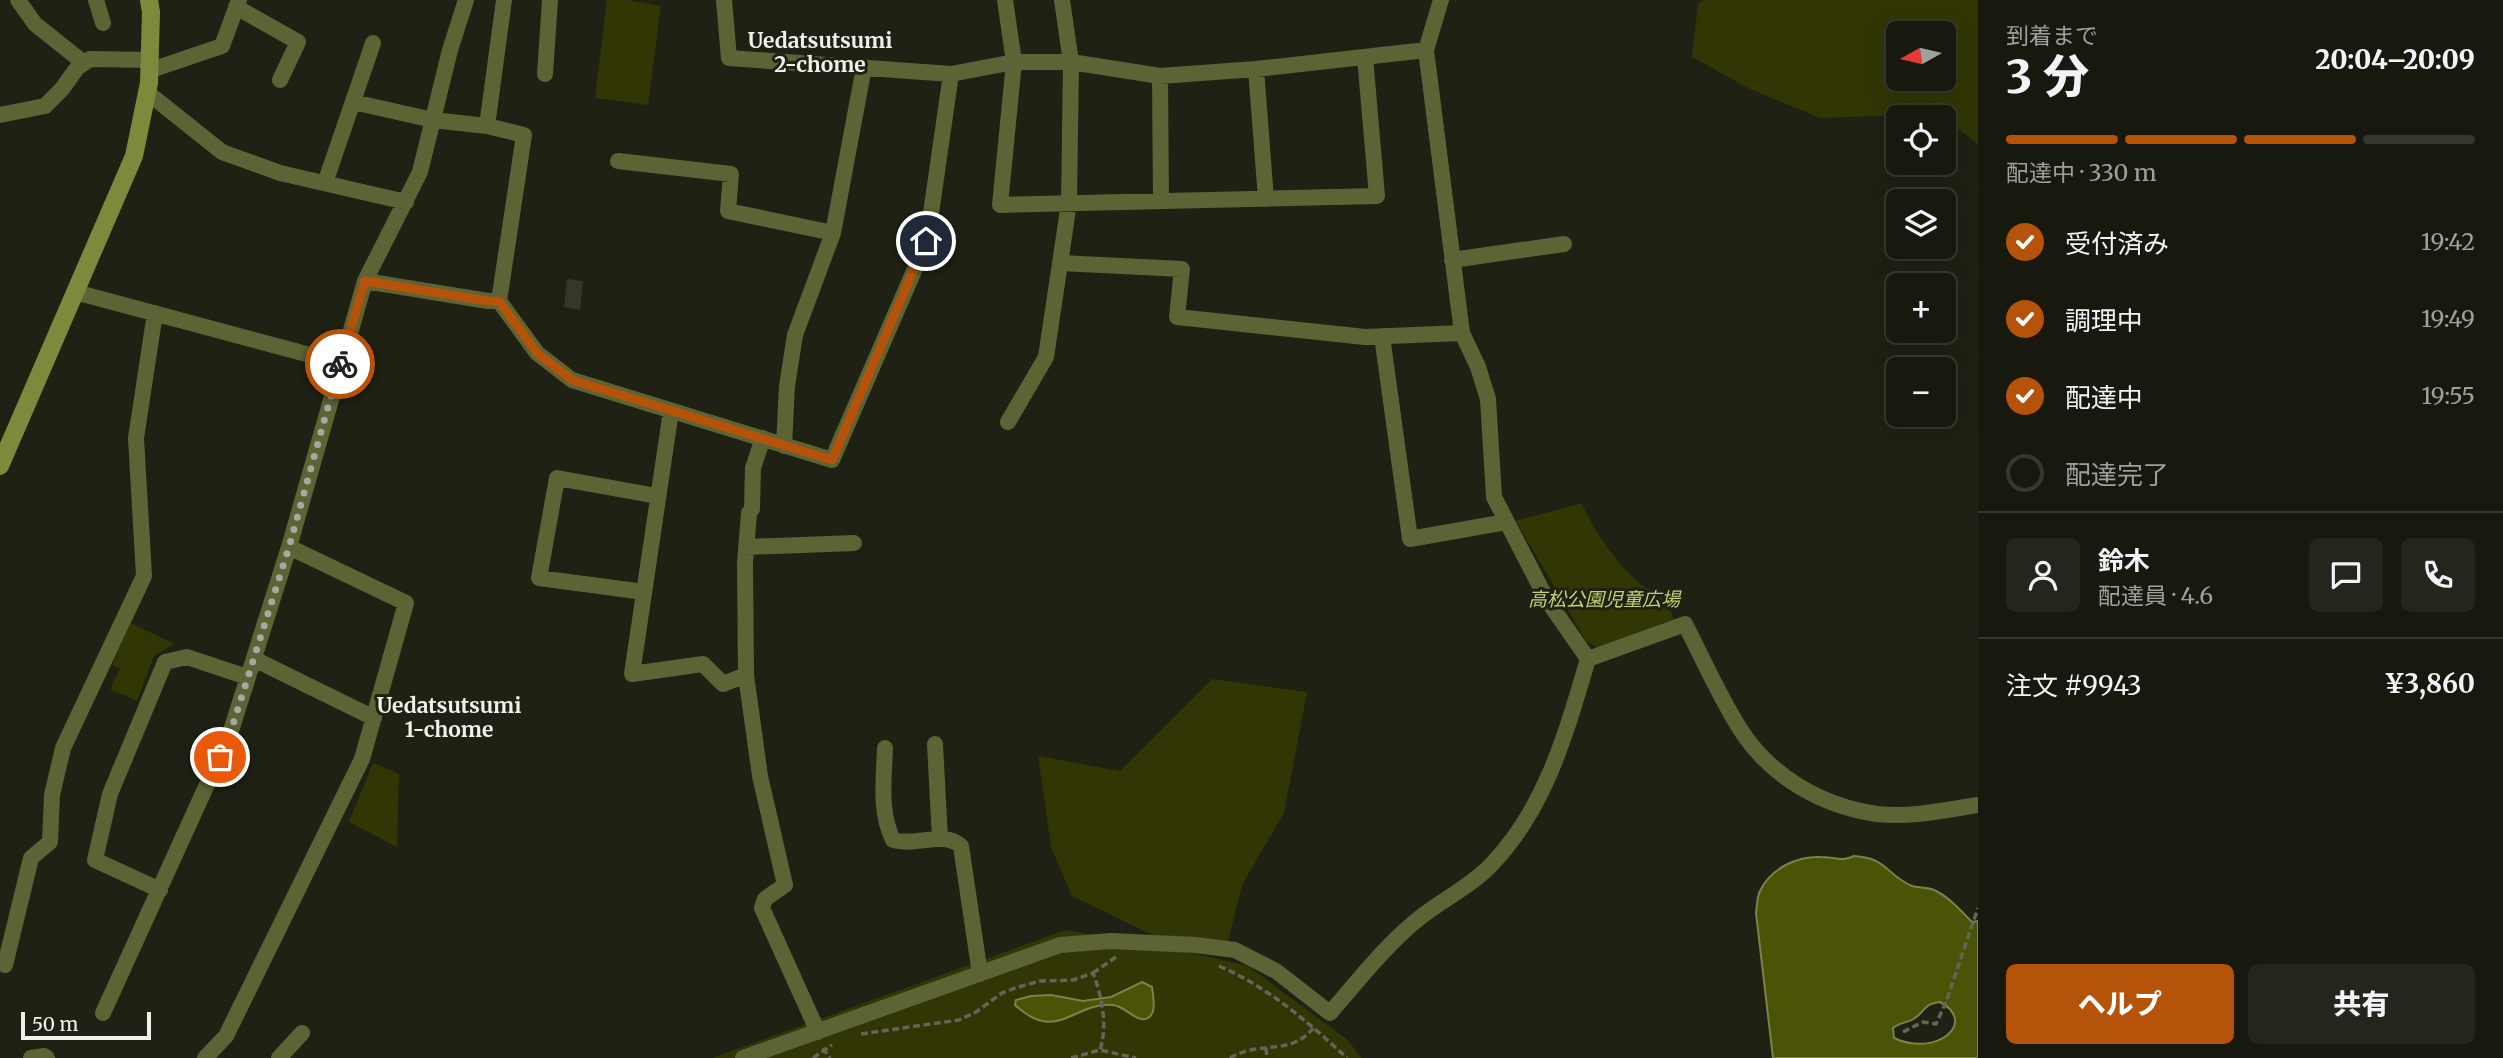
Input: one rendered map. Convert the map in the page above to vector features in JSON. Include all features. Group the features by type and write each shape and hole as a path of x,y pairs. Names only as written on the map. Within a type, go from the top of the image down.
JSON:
{"street":[{"path":"18,0 35,24 84,63"},
{"path":"96,0 103,23"},
{"path":"0,466 134,156 153,64 149,0"},
{"path":"103,1013 230,734 289,547 365,281 420,172 450,50 466,0"},
{"path":"487,126 504,0"},
{"path":"545,74 550,0"},
{"path":"724,0 729,58 951,74 1014,62 1071,62 1160,76 1256,69 1426,50"},
{"path":"1004,0 1014,62 1000,205 1377,196 1365,57"},
{"path":"1008,422 1046,357 1069,203 1071,62 1062,0"},
{"path":"743,1058 818,1036 1059,945 1111,941 1196,945 1235,950 1276,971 1330,1013 1377,959 1420,917 1492,864 1537,802 1571,722 1588,659 1547,600 1493,497 1488,399 1478,367 1462,332 1426,50 1441,0"},
{"path":"0,116 45,106 77,68 90,59 153,64 222,46 238,4 298,42 280,80"},
{"path":"325,183 373,43"},
{"path":"784,446 787,386 795,335 833,233 864,67"},
{"path":"1256,69 1266,199"},
{"path":"353,102 433,120 487,126 524,135 499,301 537,353 572,380 832,460 926,241 951,74"},
{"path":"1160,76 1161,201"},
{"path":"148,93 222,152 280,173 406,202"},
{"path":"618,161 731,174 728,211 833,233"},
{"path":"1452,260 1564,244"},
{"path":"1060,263 1182,268 1177,317 1365,337 1462,332"},
{"path":"365,281 499,301"},
{"path":"75,292 340,363"},
{"path":"5,965 31,858 50,842 52,795 63,748 144,576 136,438 155,313"},
{"path":"1381,337 1410,539 1506,522"},
{"path":"671,411 632,674 703,664 723,684 746,675"},
{"path":"763,438 752,468 752,509 749,513 746,547 746,675 760,776 785,885 765,899 762,908 818,1036"},
{"path":"644,592 539,578 557,478 657,496"},
{"path":"746,547 854,543"},
{"path":"205,1058 226,1036 362,760 406,603 289,547"},
{"path":"1588,659 1685,624 1740,730 1762,758 1797,786 1825,801 1877,814 1906,814 1978,805"},
{"path":"160,890 95,860 115,782 165,662 187,657 247,677"},
{"path":"254,659 374,718"},
{"path":"935,744 940,839"},
{"path":"886,748 884,812 893,840 901,842 940,839 955,841 961,846 980,974"},
{"path":"279,1058 302,1033"},
{"path":"32,1058 47,1058"}],"path":[{"path":"1903,1032 1923,1022 1936,1024 1978,908"},
{"path":"857,1035 959,1020 1015,988 1040,981 1073,980 1093,973 1123,954"},
{"path":"1216,965 1256,986 1314,1027 1347,1058"},
{"path":"1093,973 1099,989 1103,1015 1100,1051"},
{"path":"1230,1058 1251,1049 1282,1049 1296,1044 1308,1036 1314,1027"},
{"path":"818,1036 830,1058"},
{"path":"813,1058 833,1045"},
{"path":"1266,1048 1267,1058"},
{"path":"1071,1058 1100,1051 1136,1058"}],"green space":[{"path":"607,0 627,0 661,6 648,105 595,98"},
{"path":"1704,0 1978,0 1978,144 1956,128 1956,105 1886,105 1886,116 1820,118 1750,89 1692,57 1698,4"},
{"name":"高松公園児童広場","path":"1582,503 1591,523 1614,556 1630,575 1664,600 1674,619 1598,648 1586,641 1516,521"},
{"path":"131,623 174,644 154,656 137,701 110,689 120,669 112,665"},
{"path":"1212,679 1307,692 1284,813 1242,885 1225,953 1157,937 1072,896 1051,847 1038,756 1120,771"},
{"path":"373,763 399,774 397,847 349,822"},
{"path":"1066,930 1184,951 1248,966 1349,1041 1361,1058 712,1058"}],"shaded area":[{"path":"1854,856 1874,860 1903,882 1939,893 1972,922 1978,921 1978,1058 1773,1058 1756,913 1759,893 1771,876 1794,861 1812,857","holes":["1940,1002 1951,1010 1955,1019 1953,1027 1937,1041 1925,1044 1910,1043 1894,1038 1893,1028 1915,1018 1931,1004"]},
{"path":"1142,982 1152,987 1154,999 1151,1016 1144,1019 1113,1005 1087,1009 1054,1021 1042,1021 1015,1005 1016,1000 1031,996 1051,995 1083,1001 1111,997"}],"building":[{"path":"567,279 583,281 580,310 564,307"}],"way so far":[{"path":"220,757 230,734 289,547 340,364"}],"district":[{"name":"Uedatsutsumi 2-chome","path":"820,52"},
{"name":"Uedatsutsumi 1-chome","path":"449,717"}],"route":[{"path":"340,364 365,281 499,301 537,353 572,380 832,460 926,241"}]}
